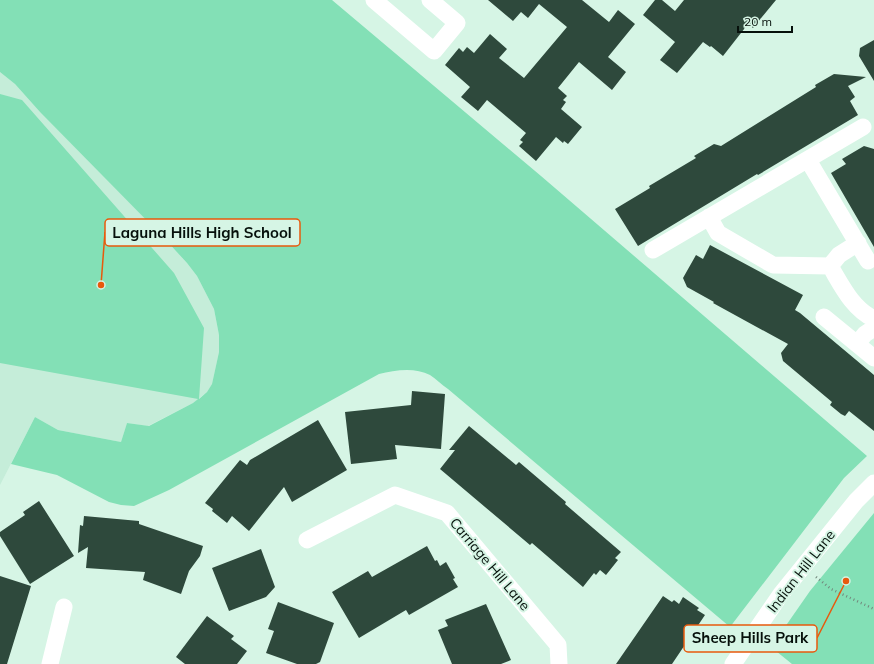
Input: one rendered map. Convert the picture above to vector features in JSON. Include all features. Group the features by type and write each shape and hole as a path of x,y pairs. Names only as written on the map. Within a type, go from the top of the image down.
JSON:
{"street":[{"path":"374,0 434,51 457,23 430,0"},
{"path":"653,250 863,127"},
{"path":"808,160 868,261"},
{"path":"709,217 718,233 773,265 830,266"},
{"path":"830,266 840,254 858,243"},
{"path":"830,266 852,302 867,316 874,319"},
{"path":"824,317 874,358"},
{"path":"857,344 865,334 874,328"},
{"name":"Indian Hill Lane","path":"733,664 781,594 856,501 874,483"},
{"name":"Carriage Hill Lane","path":"307,540 395,495 447,513 558,645 559,664"},
{"path":"50,664 64,607"}],"path":[{"path":"802,568 831,589 874,609"}],"shaded area":[{"path":"0,72 15,84 40,112 187,263 197,276 214,309 219,335 219,352 212,384 207,392 193,403 148,426 127,423 121,442 58,430 35,417 0,485"}],"green space":[{"path":"0,0 332,0 541,176 867,456 844,478 730,627 448,389 424,372 398,370 379,374 169,490 134,506 109,502 57,475 11,464 35,417 58,430 121,442 127,423 149,426 198,399 0,363 0,94 22,100 174,273 204,328 199,399 207,392 212,384 219,352 219,335 214,309 197,276 187,263 40,112 15,84 0,72"},
{"path":"874,513 874,664 792,664 771,647 810,591"}],"building":[{"path":"488,0 582,0 609,22 618,10 635,24 608,57 626,72 612,90 579,62 558,88 567,96 563,100 566,102 561,109 582,127 568,144 564,141 563,143 556,137 536,161 519,146 523,142 520,140 526,133 487,100 478,111 461,97 470,87 445,65 459,48 463,52 467,47 474,53 490,34 507,49 499,58 524,78 567,27 539,4 528,18 521,12 513,21"},
{"path":"655,0 662,0 675,11 684,0 776,0 753,28 748,24 723,56 711,46 710,47 703,42 677,73 660,60 675,42 643,15"},
{"path":"874,40 874,81 859,56 860,48"},
{"path":"834,74 866,77 848,86 855,97 850,101 858,115 638,246 615,209 650,188 649,186 696,158 694,156 714,144 721,146 816,87 815,85"},
{"path":"864,146 874,149 874,247 831,173 846,164 842,159"},
{"path":"710,245 803,295 795,310 874,375 874,431 849,411 845,416 841,414 830,405 832,402 783,361 781,353 788,344 687,287 683,278 696,255 703,259"},
{"path":"412,391 445,394 441,449 395,445 397,459 351,464 345,412 411,405"},
{"path":"318,420 347,470 292,502 284,487 249,531 232,516 227,523 212,511 213,509 205,503 240,460 247,465 250,460"},
{"path":"469,426 516,465 519,462 621,552 615,558 618,560 606,575 600,570 596,575 594,573 583,587 532,543 530,545 440,469 455,450 449,450"},
{"path":"39,501 74,556 30,584 0,536 0,532 25,515 23,512"},
{"path":"84,516 139,521 139,524 203,546 200,556 189,571 181,594 143,580 145,572 86,568 88,547 78,553 80,525 83,526"},
{"path":"427,546 435,561 437,560 440,566 446,562 458,587 409,615 406,610 359,638 332,592 368,571 372,577"},
{"path":"261,549 275,587 266,597 229,611 212,568"},
{"path":"0,576 31,586 7,664 0,664"},
{"path":"663,596 672,602 674,600 679,604 683,597 699,608 697,610 705,615 672,664 616,664"},
{"path":"278,602 334,623 320,662 316,664 297,664 266,653 274,631 268,629"},
{"path":"486,604 511,660 501,664 452,664 438,630 448,626 445,620"},
{"path":"207,616 234,636 231,639 247,651 237,664 185,664 176,657"}],"place":[{"name":"Laguna Hills High School","path":"101,285"},
{"name":"Sheep Hills Park","path":"846,581"}]}
